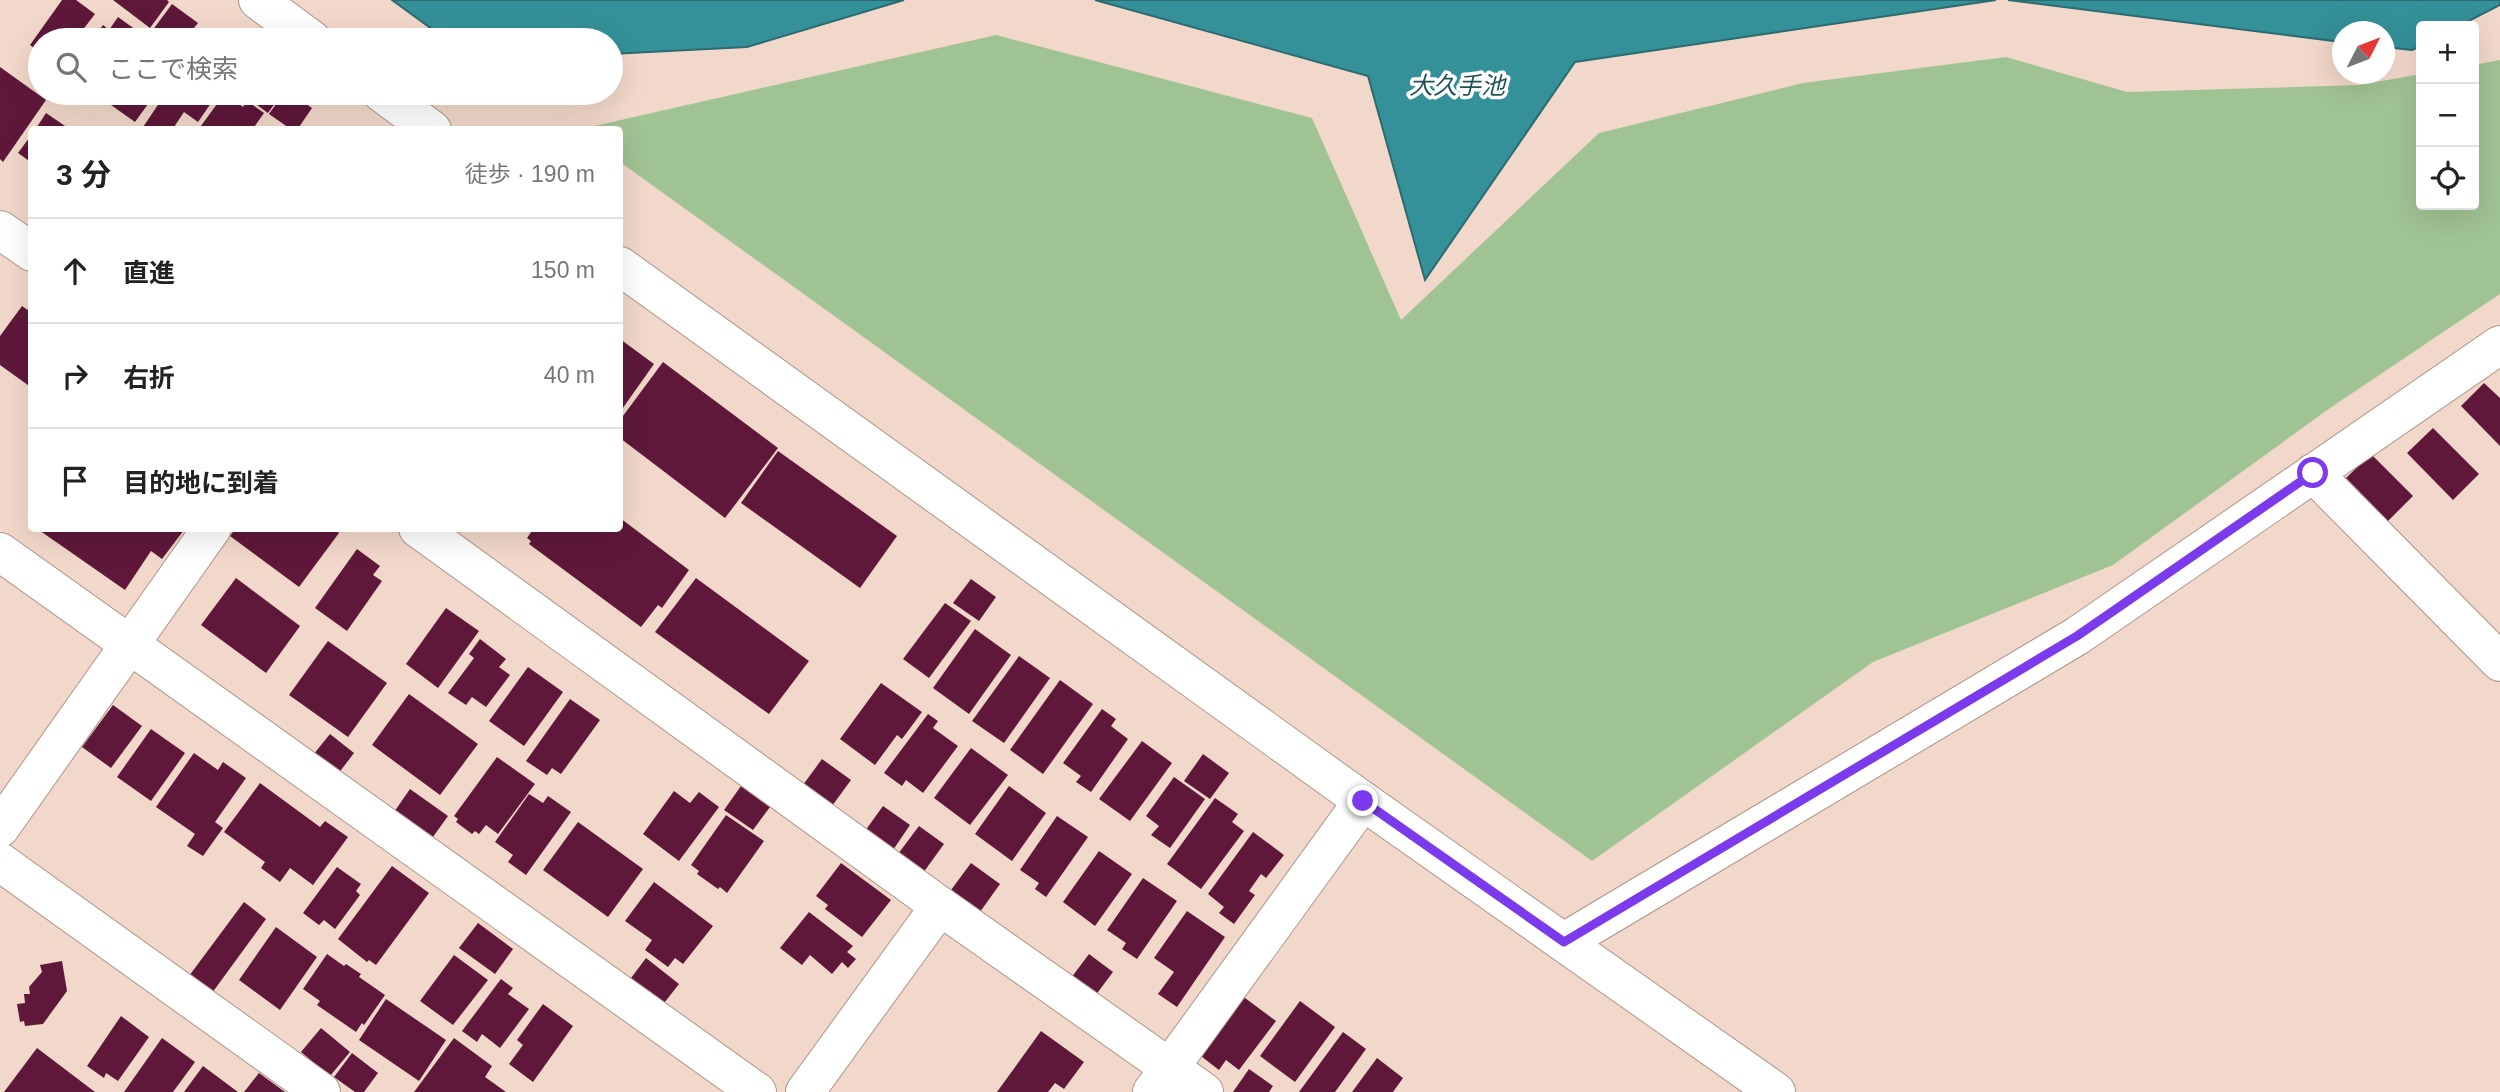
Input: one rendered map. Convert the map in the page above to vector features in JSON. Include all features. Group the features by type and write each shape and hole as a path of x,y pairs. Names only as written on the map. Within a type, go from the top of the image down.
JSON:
{"street":[{"path":"258,0 296,28"},
{"path":"398,105 427,126"},
{"path":"0,230 28,249"},
{"path":"623,267 1363,801 1776,1092"},
{"path":"1564,942 2077,636 2500,345"},
{"path":"2313,473 2500,662"},
{"path":"0,828 209,532"},
{"path":"424,532 940,906 1161,1080 1204,1092"},
{"path":"0,552 757,1092"},
{"path":"1161,1080 1363,801"},
{"path":"0,862 321,1092"},
{"path":"805,1092 940,906"}],"green space":[{"path":"996,35 1312,118 1401,320 1599,133 1803,83 2006,57 2127,92 2395,84 2395,79 2416,75 2416,210 2479,210 2479,64 2500,60 2500,294 2330,408 2113,565 1873,662 1592,861 623,164 623,126 594,126"}],"water":[{"path":"392,0 904,0 747,47 623,53 623,28 430,28"},
{"name":"大久手池","path":"1095,0 1996,0 1575,62 1425,280 1368,76"},
{"path":"2008,0 2500,0 2500,5 2469,21 2416,21 2416,48 2412,50 2395,48 2395,21 2332,21 2332,41"}],"building":[{"path":"62,0 76,0 95,14 84,28 42,28"},
{"path":"113,0 167,0 169,2 150,28"},
{"path":"172,4 198,23 194,28 154,28"},
{"path":"118,17 133,28 110,28"},
{"path":"0,67 28,87 28,105 43,105 3,162 0,159"},
{"path":"111,105 147,105 135,122"},
{"path":"158,105 210,105 198,122 184,112 175,126 144,126"},
{"path":"216,105 253,105 264,113 255,126 201,126"},
{"path":"257,105 274,105 268,113"},
{"path":"275,105 308,105 312,108 300,126 286,126 269,114"},
{"path":"46,113 65,126 38,126"},
{"path":"28,139 28,160 18,153"},
{"path":"22,306 28,310 28,385 0,365 0,336"},
{"path":"623,341 654,364 623,408"},
{"path":"663,362 778,448 725,518 623,440 623,416"},
{"path":"2484,383 2500,398 2500,446 2461,406"},
{"path":"2433,428 2479,474 2453,500 2407,453"},
{"path":"778,451 897,536 860,588 741,503"},
{"path":"2371,454 2413,496 2388,521 2346,478"},
{"path":"623,520 689,570 662,608 658,605 641,627 529,544 531,541 527,538 531,532 623,532"},
{"path":"42,532 182,532 162,559 151,551 125,590"},
{"path":"233,532 339,533 299,587 230,536"},
{"path":"357,549 380,566 373,575 382,581 347,631 315,608"},
{"path":"236,578 300,626 266,673 201,625"},
{"path":"696,578 809,661 769,714 655,632"},
{"path":"971,579 996,597 979,621 953,603"},
{"path":"945,603 971,621 929,678 903,659"},
{"path":"446,608 479,631 438,688 406,664"},
{"path":"975,629 1011,655 969,714 933,688"},
{"path":"480,639 506,659 499,667 510,675 486,707 472,697 466,705 448,693 474,658 469,654"},
{"path":"328,641 387,683 348,737 289,695"},
{"path":"1019,656 1050,678 1004,743 972,721"},
{"path":"528,667 563,692 524,746 489,721"},
{"path":"1060,680 1093,704 1043,774 1010,750"},
{"path":"881,683 922,712 902,739 897,735 875,765 840,739"},
{"path":"409,694 478,744 440,795 372,745"},
{"path":"570,699 600,720 561,774 552,768 547,775 526,761"},
{"path":"113,705 142,726 111,768 82,747"},
{"path":"1102,709 1116,719 1111,726 1128,739 1091,792 1076,782 1081,776 1063,763"},
{"path":"928,714 938,721 933,728 958,746 923,793 906,780 902,786 884,773"},
{"path":"151,729 185,753 151,801 117,777"},
{"path":"330,734 354,753 338,774 313,755"},
{"path":"1142,741 1172,763 1130,821 1099,799"},
{"path":"971,748 1008,775 970,825 934,798"},
{"path":"194,753 218,770 223,762 246,778 215,822 223,828 203,856 187,846 195,834 156,807"},
{"path":"1203,754 1229,773 1210,799 1184,781"},
{"path":"497,757 535,784 498,834 486,825 479,834 475,831 472,834 456,822 458,819 454,816"},
{"path":"822,759 851,780 832,806 803,785"},
{"path":"1174,777 1205,799 1170,848 1151,835 1159,826 1146,816"},
{"path":"260,783 320,827 325,821 348,837 313,885 290,868 280,882 261,868 265,862 224,832"},
{"path":"741,786 770,807 753,830 724,810"},
{"path":"1009,786 1046,813 1012,861 975,834"},
{"path":"410,789 448,816 430,841 392,815"},
{"path":"674,791 690,803 699,792 719,807 679,861 643,834"},
{"path":"529,794 543,803 548,796 571,812 526,875 508,862 513,855 495,842"},
{"path":"1215,798 1238,814 1232,822 1244,831 1201,889 1167,864"},
{"path":"883,806 910,825 893,850 865,831"},
{"path":"726,815 764,841 727,893 697,874 699,871 691,865"},
{"path":"1057,816 1088,837 1046,897 1035,889 1039,883 1020,870"},
{"path":"578,822 643,869 608,917 543,870"},
{"path":"919,826 944,844 923,873 898,854"},
{"path":"1253,832 1284,855 1266,878 1261,874 1249,891 1255,895 1234,924 1219,913 1224,907 1208,894"},
{"path":"1099,851 1132,874 1095,926 1063,902"},
{"path":"841,863 891,900 862,937 825,909 828,905 816,896"},
{"path":"971,863 1000,884 980,912 951,890"},
{"path":"392,866 429,893 376,965 369,960 367,962 338,939"},
{"path":"337,867 361,884 356,891 360,895 335,929 324,920 319,925 303,913"},
{"path":"1143,878 1177,901 1137,959 1122,949 1126,943 1107,930"},
{"path":"654,882 713,926 683,964 675,958 668,967 645,950 652,940 625,921"},
{"path":"244,902 266,919 212,993 189,976"},
{"path":"1187,911 1225,937 1177,1007 1158,994 1174,972 1154,958"},
{"path":"809,912 853,946 847,952 856,959 848,968 842,962 832,974 810,955 802,965 780,948"},
{"path":"478,923 513,949 495,974 459,948"},
{"path":"276,927 317,957 280,1010 239,980"},
{"path":"327,954 361,974 359,977 385,995 356,1032 317,1005 320,1001 303,989"},
{"path":"1089,954 1113,972 1095,996 1071,978"},
{"path":"454,955 488,980 453,1025 420,1001"},
{"path":"646,958 679,984 661,1007 628,982"},
{"path":"62,961 67,991 43,1024 25,1026 24,1021 20,1022 17,1004 25,1003 24,994 30,994 29,987 42,972 40,965"},
{"path":"501,979 513,988 508,994 529,1009 500,1048 482,1034 477,1042 462,1031"},
{"path":"1241,995 1276,1021 1239,1070 1226,1060 1219,1070 1197,1053"},
{"path":"386,999 446,1040 419,1081 359,1040"},
{"path":"1300,1001 1335,1027 1295,1082 1260,1056"},
{"path":"543,1004 573,1026 533,1082 509,1064 523,1045 517,1040"},
{"path":"121,1016 149,1037 118,1081 106,1073 104,1078 87,1066"},
{"path":"321,1028 350,1052 330,1076 301,1052"},
{"path":"1041,1031 1084,1062 1064,1089 1055,1083 1048,1092 997,1092"},
{"path":"1343,1032 1366,1049 1335,1092 1299,1092"},
{"path":"162,1038 195,1062 173,1092 124,1092"},
{"path":"454,1038 492,1066 485,1077 506,1092 414,1092"},
{"path":"37,1048 95,1092 4,1092"},
{"path":"352,1053 378,1073 364,1092 355,1092 334,1077"},
{"path":"1377,1058 1403,1078 1393,1092 1352,1092"},
{"path":"203,1066 238,1092 184,1092"},
{"path":"1249,1069 1273,1086 1269,1092 1233,1092"},
{"path":"259,1073 285,1092 244,1092"}],"route":[{"path":"1363,801 1564,942 2077,636 2313,473"}]}
